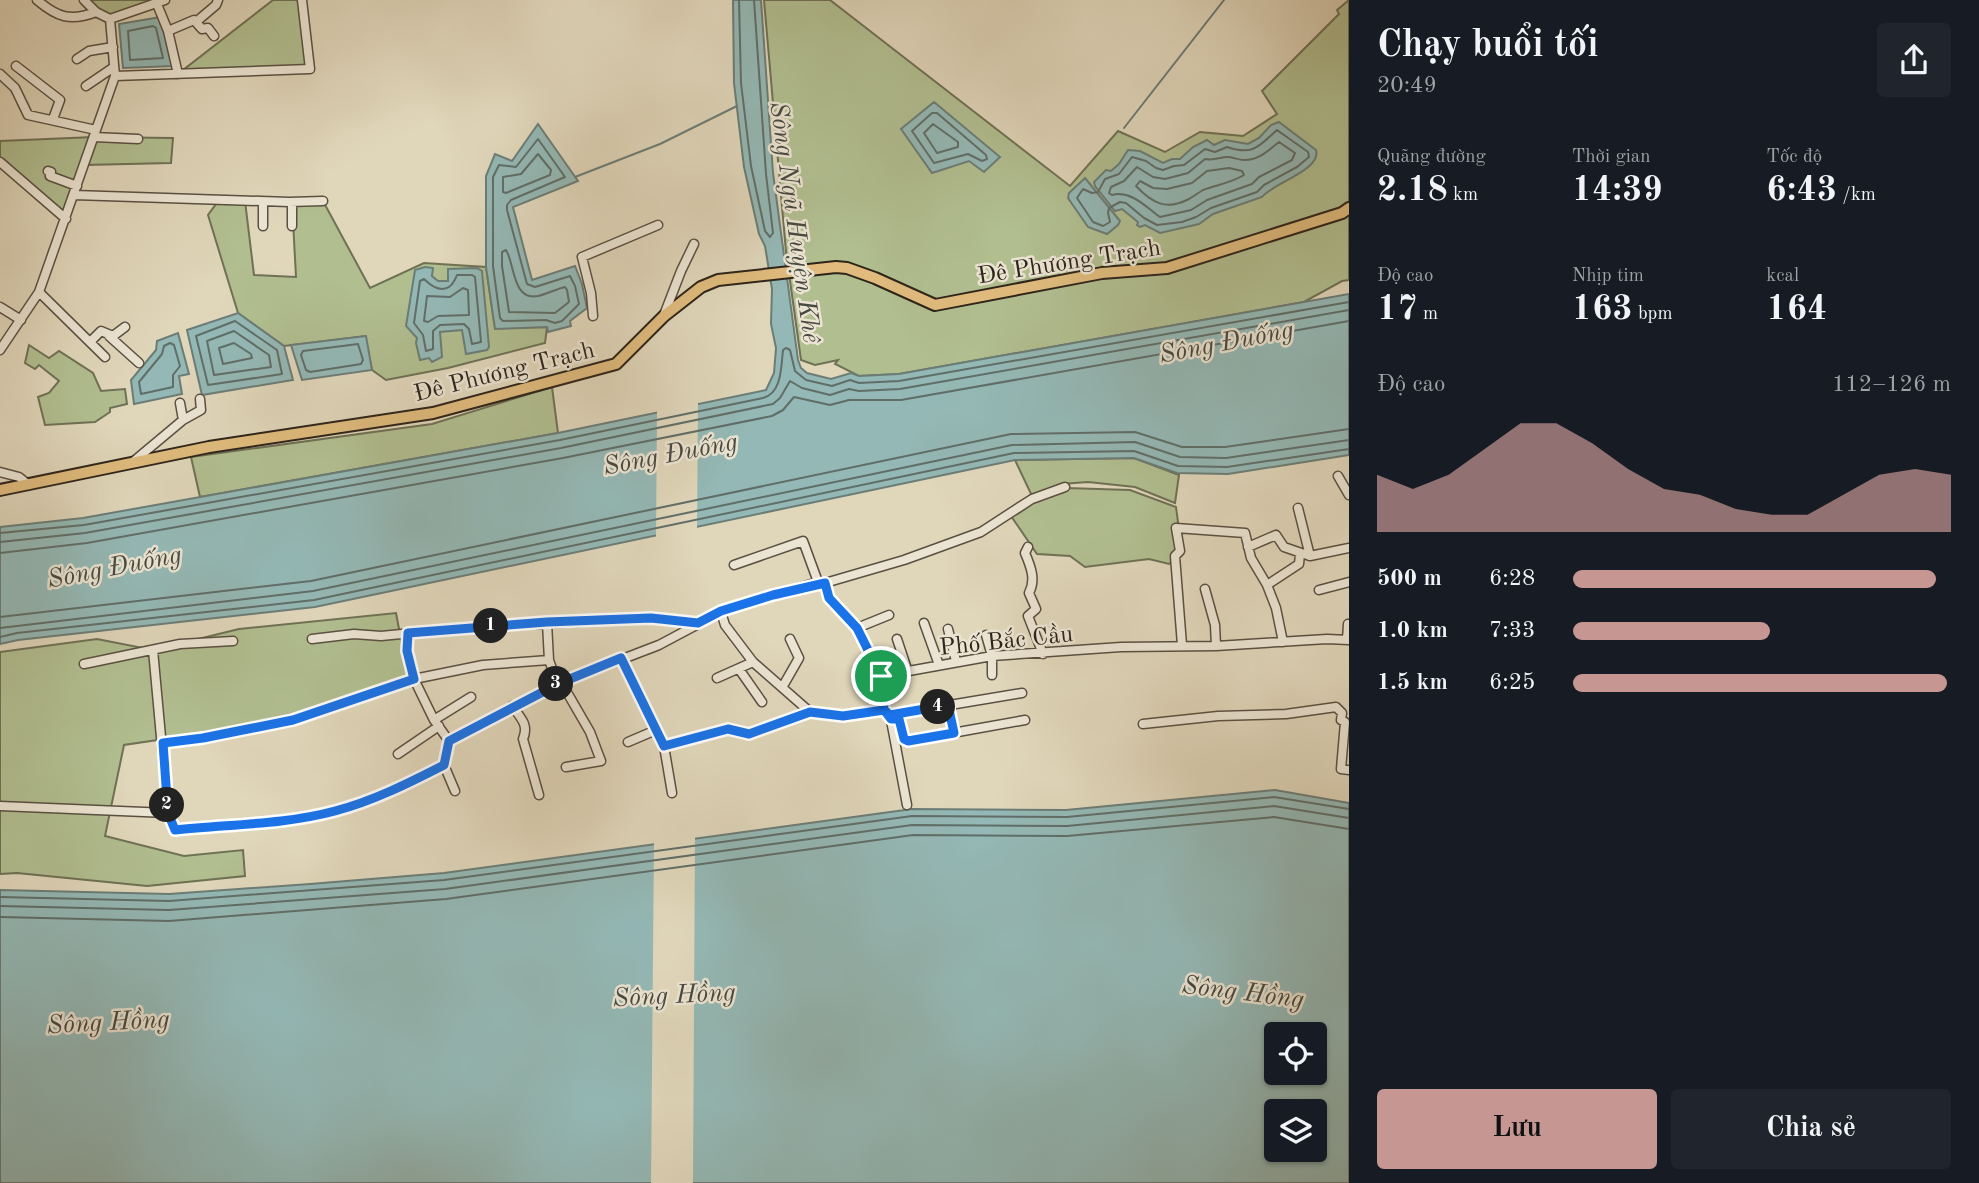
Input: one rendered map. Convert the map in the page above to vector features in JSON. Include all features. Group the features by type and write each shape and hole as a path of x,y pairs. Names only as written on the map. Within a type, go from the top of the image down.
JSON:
{"main road":[{"name":"Đê Phương Trạch","path":"0,490 209,447 433,413 617,364 664,316 701,287 718,280 848,268 935,305 1102,273 1167,268 1342,213 1349,208"}],"street":[{"path":"37,0 53,13 63,17 96,12"},
{"path":"84,0 96,12 110,19 161,2 178,74"},
{"path":"196,22 216,5 218,0"},
{"path":"86,86 115,71 178,74 310,69 302,0"},
{"path":"0,350 39,292 95,133 115,71 110,19"},
{"path":"168,31 191,20 202,29 208,28 214,36"},
{"path":"78,59 94,49 113,47"},
{"path":"16,66 60,100 53,119"},
{"path":"0,74 15,88 28,115 53,119 95,133 138,139"},
{"path":"0,162 66,219"},
{"path":"48,171 50,176 77,186"},
{"path":"74,195 263,202 323,201"},
{"path":"263,202 263,226"},
{"path":"292,202 292,226"},
{"path":"593,316 591,293 582,257 658,225"},
{"path":"664,316 694,244"},
{"path":"39,292 105,357"},
{"path":"0,307 20,320"},
{"path":"109,336 125,327"},
{"path":"90,342 101,331 139,363"},
{"path":"132,463 183,420 201,410 200,399"},
{"path":"180,403 183,420"},
{"path":"0,472 19,477 30,485"},
{"path":"1338,476 1349,495"},
{"path":"449,741 560,683 659,645 721,611 904,560 981,532 1032,499 1065,487"},
{"path":"1298,508 1310,556"},
{"path":"1182,645 1175,556 1180,551 1176,528 1245,533 1251,558 1276,608 1283,642"},
{"path":"1248,547 1276,535 1284,547 1310,556 1349,548"},
{"path":"734,565 803,541 829,598 857,628 881,676 907,805"},
{"path":"1028,547 1025,554 1032,569 1034,584 1029,593 1036,609 1028,616 1043,654"},
{"path":"1266,585 1299,564 1300,554"},
{"path":"1319,590 1349,582"},
{"path":"1205,589 1215,625 1216,646"},
{"path":"721,611 725,625 754,662 810,712"},
{"path":"857,628 889,615"},
{"path":"312,639 547,622 651,618 698,623"},
{"path":"547,622 549,660 590,732 601,761 566,768"},
{"path":"923,623 939,665"},
{"path":"1348,624 1348,640"},
{"path":"948,629 956,661"},
{"path":"408,633 407,651 414,679 449,741 444,765 455,791"},
{"path":"986,635 992,656 992,675"},
{"path":"783,687 799,658 790,639"},
{"path":"897,639 908,672"},
{"name":"Phố Bắc Cầu","path":"861,680 992,656 1121,647 1348,640"},
{"path":"84,664 180,644 233,641"},
{"path":"153,650 168,813 175,830 310,817 359,804 444,765"},
{"path":"621,658 664,746 672,793"},
{"path":"163,743 293,720 414,679 483,666 549,660"},
{"path":"717,678 754,662"},
{"path":"739,669 762,702"},
{"path":"664,746 728,729 749,734 810,712 843,716 889,715 1022,693"},
{"path":"398,754 471,696"},
{"path":"948,705 954,733"},
{"path":"512,706 527,730 523,739 539,795"},
{"path":"1143,724 1218,716 1286,714 1336,707 1345,722 1341,769 1349,770"},
{"path":"889,715 899,719 904,739 908,741 1025,720"},
{"path":"628,742 656,730"},
{"path":"0,806 168,813"}],"green space":[{"path":"84,0 165,0 110,19"},
{"path":"273,0 302,0 310,69 178,74"},
{"path":"764,0 830,0 1070,186 1118,131 1165,152 1200,132 1243,136 1277,114 1262,91 1339,14 1337,10 1349,0 1349,280 1342,281 1304,302 899,374 859,376 835,364 838,360 815,365 801,360 786,252"},
{"path":"94,137 173,138 171,163 84,165 66,219 0,162 0,141"},
{"path":"219,200 245,201 254,275 296,277 292,202 323,201 370,288 424,263 486,267 495,328 547,327 545,343 448,368 386,380 372,370 365,336 284,346 238,313 208,215"},
{"path":"29,345 49,358 59,351 93,373 101,391 125,389 127,404 110,408 110,412 95,422 45,425 38,397 49,393 59,381 39,365 35,369 25,363"},
{"path":"552,387 558,433 200,497 191,457 432,424"},
{"path":"1134,458 1179,475 1175,503 1135,487 1088,482 1061,484 1032,496 1015,460"},
{"path":"1066,488 1130,490 1176,507 1182,553 1169,564 1149,559 1085,567 1070,556 1037,554 1011,516 1032,501"},
{"path":"396,613 408,676 291,716 124,745 105,836 184,856 243,850 245,876 147,886 17,873 0,874 0,652 97,639 153,650 239,629"}],"water":[{"name":"Sông Đuống","path":"733,0 761,0 773,173 798,360 807,373 831,379 851,373 859,376 899,374 1349,294 1349,455 1228,474 1177,473 1134,458 1015,460 315,607 0,644 0,527 83,518 558,433 766,390 774,373 776,348 771,324 772,289 765,246 759,234 744,167 734,83"},
{"path":"161,17 173,66 123,68 119,24"},
{"path":"934,102 1000,157 984,172 969,161 932,173 901,129"},
{"path":"1279,122 1316,150 1312,164 1262,197 1213,214 1199,224 1160,233 1145,225 1140,227 1138,222 1122,209 1115,211 1095,186 1094,182 1106,170 1111,171 1119,164 1128,150 1140,151 1163,163 1180,159 1193,147 1207,140 1214,145 1225,140 1248,144 1259,138 1271,125"},
{"path":"538,124 578,181 513,207 532,280 575,266 587,308 570,321 571,326 548,332 547,327 495,329 486,267 486,176 495,154 512,161"},
{"path":"1085,178 1120,221 1107,234 1088,227 1068,198 1069,193"},
{"path":"433,268 432,276 438,281 448,281 448,269 477,268 482,271 489,347 487,350 466,354 462,330 440,332 442,357 432,362 429,358 420,360 417,338 406,326 415,270"},
{"path":"238,313 284,346 293,380 202,395 187,330"},
{"path":"178,333 189,374 179,376 182,394 134,404 131,380 156,350 157,341"},
{"path":"366,336 372,370 302,380 291,345"},
{"name":"Sông Hồng","path":"1275,790 1349,803 1349,1183 0,1183 0,890 169,894 444,873 912,809 1066,810"}],"pier":[{"path":"698,401 697,531 656,540 657,409"},
{"path":"695,835 693,1183 651,1183 654,841"}],"waterway":[{"path":"1124,128 1224,0"},
{"path":"575,177 660,144 737,106"}],"route":[{"path":"881,676 857,628 829,598 825,583 818,582 721,611 698,623 651,618 547,622 408,633 407,651 414,679 293,720 163,743 168,813 175,830 310,817 359,804 444,765 449,741 512,706 621,658 664,746 728,729 749,734 810,712 843,716 884,710 890,715 948,705 954,733 908,741 904,739 899,719 891,719 884,710 881,676"}],"water label":[{"name":"Sông Ngũ Huyện Khê","path":"796,222"}]}
